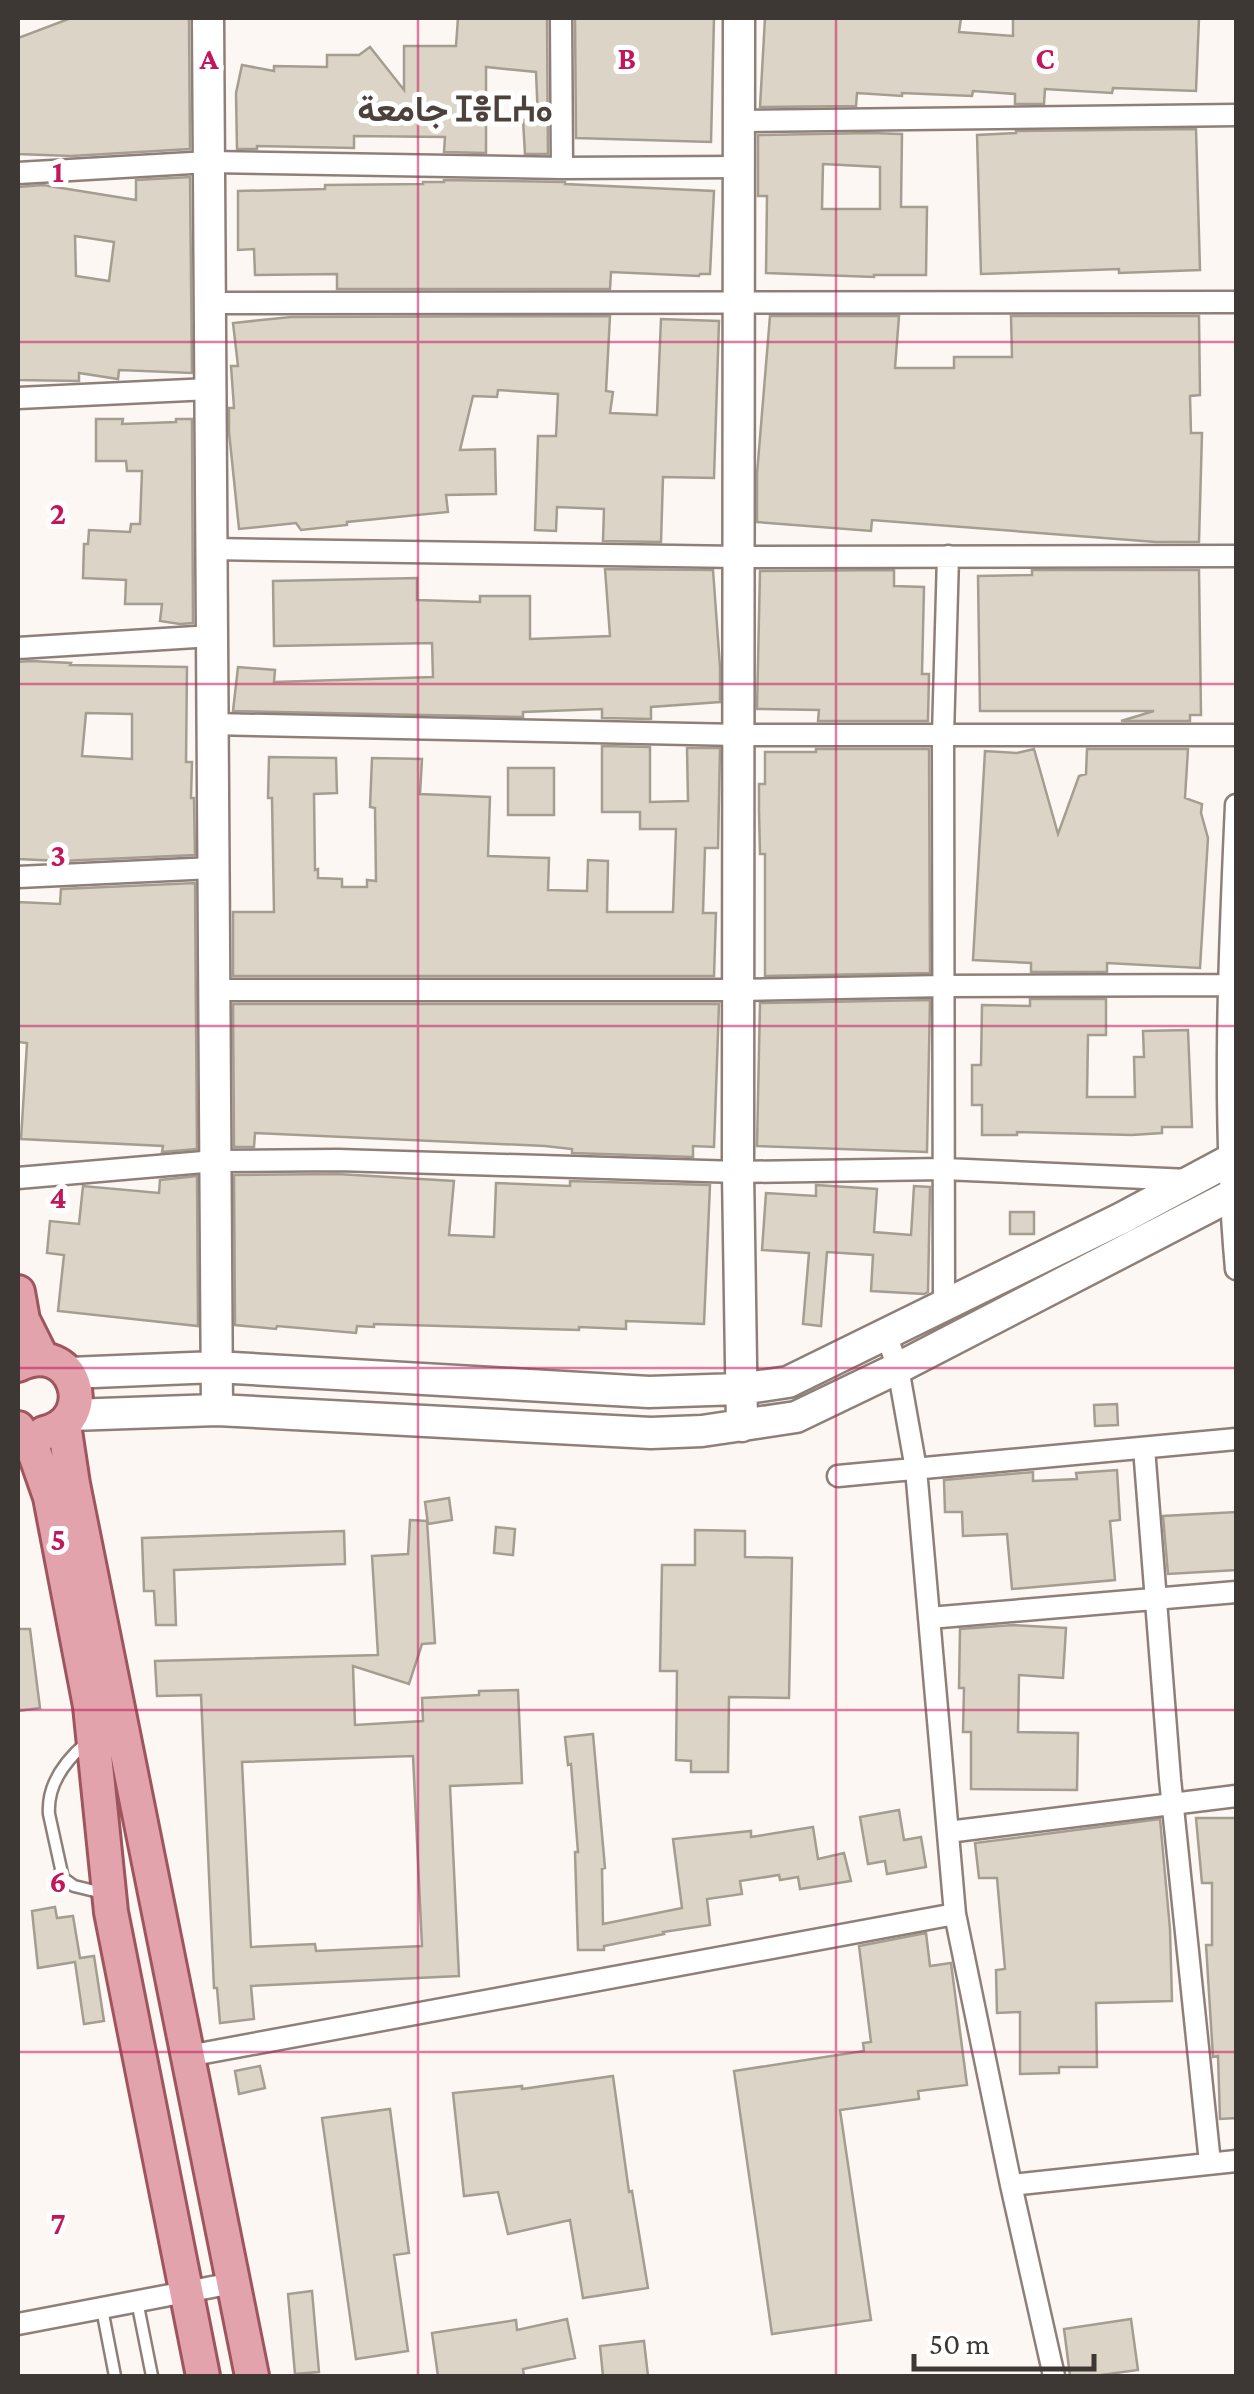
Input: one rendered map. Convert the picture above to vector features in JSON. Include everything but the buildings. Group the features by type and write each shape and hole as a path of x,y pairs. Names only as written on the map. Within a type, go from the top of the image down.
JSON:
{"main road":[{"path":"18,1292 33,1365 75,1386 76,1401 68,1420 70,1464 109,1734 108,1894 202,2376"},
{"path":"18,1428 41,1434 68,1420"},
{"path":"18,1428 36,1454 46,1482 109,1734 188,2056 252,2376"}],"street":[{"path":"208,18 217,1410"},
{"path":"561,18 562,168"},
{"path":"739,18 738,1172 742,1426"},
{"path":"739,120 1236,115"},
{"path":"18,172 209,162 739,167"},
{"path":"210,303 1236,302"},
{"path":"18,398 210,389"},
{"path":"211,549 739,557 1236,556"},
{"path":"944,1306 943,735 948,556"},
{"path":"18,648 212,636"},
{"path":"212,724 739,734 1236,735"},
{"path":"1236,804 1232,985 1236,1269"},
{"path":"18,878 213,868"},
{"path":"214,990 1232,985"},
{"path":"33,1365 216,1367 648,1392 740,1389 788,1382 1122,1218 1233,1159"},
{"path":"18,1178 215,1161 338,1160 738,1172 944,1169 1193,1180"},
{"path":"68,1420 217,1410 652,1433 796,1417 1233,1195"},
{"path":"886,1334 898,1368 916,1469 955,1914 1054,2376"},
{"path":"648,1392 652,1433"},
{"path":"838,1476 1236,1439"},
{"path":"1144,1448 1172,1803 1210,2163"},
{"path":"929,1618 1236,1592"},
{"path":"948,1832 1236,1796"},
{"path":"188,2056 955,1914"},
{"path":"1011,2185 1236,2161"},
{"path":"18,2324 233,2283"}],"lane":[{"path":"108,1894 74,1886 64,1878 48,1814 58,1775 74,1754 109,1734"},
{"path":"138,2301 152,2376"},
{"path":"102,2308 115,2376"}],"district":[{"name":"جامعة ⵊⴻⵎⵄⴰ","path":"455,109"}]}
